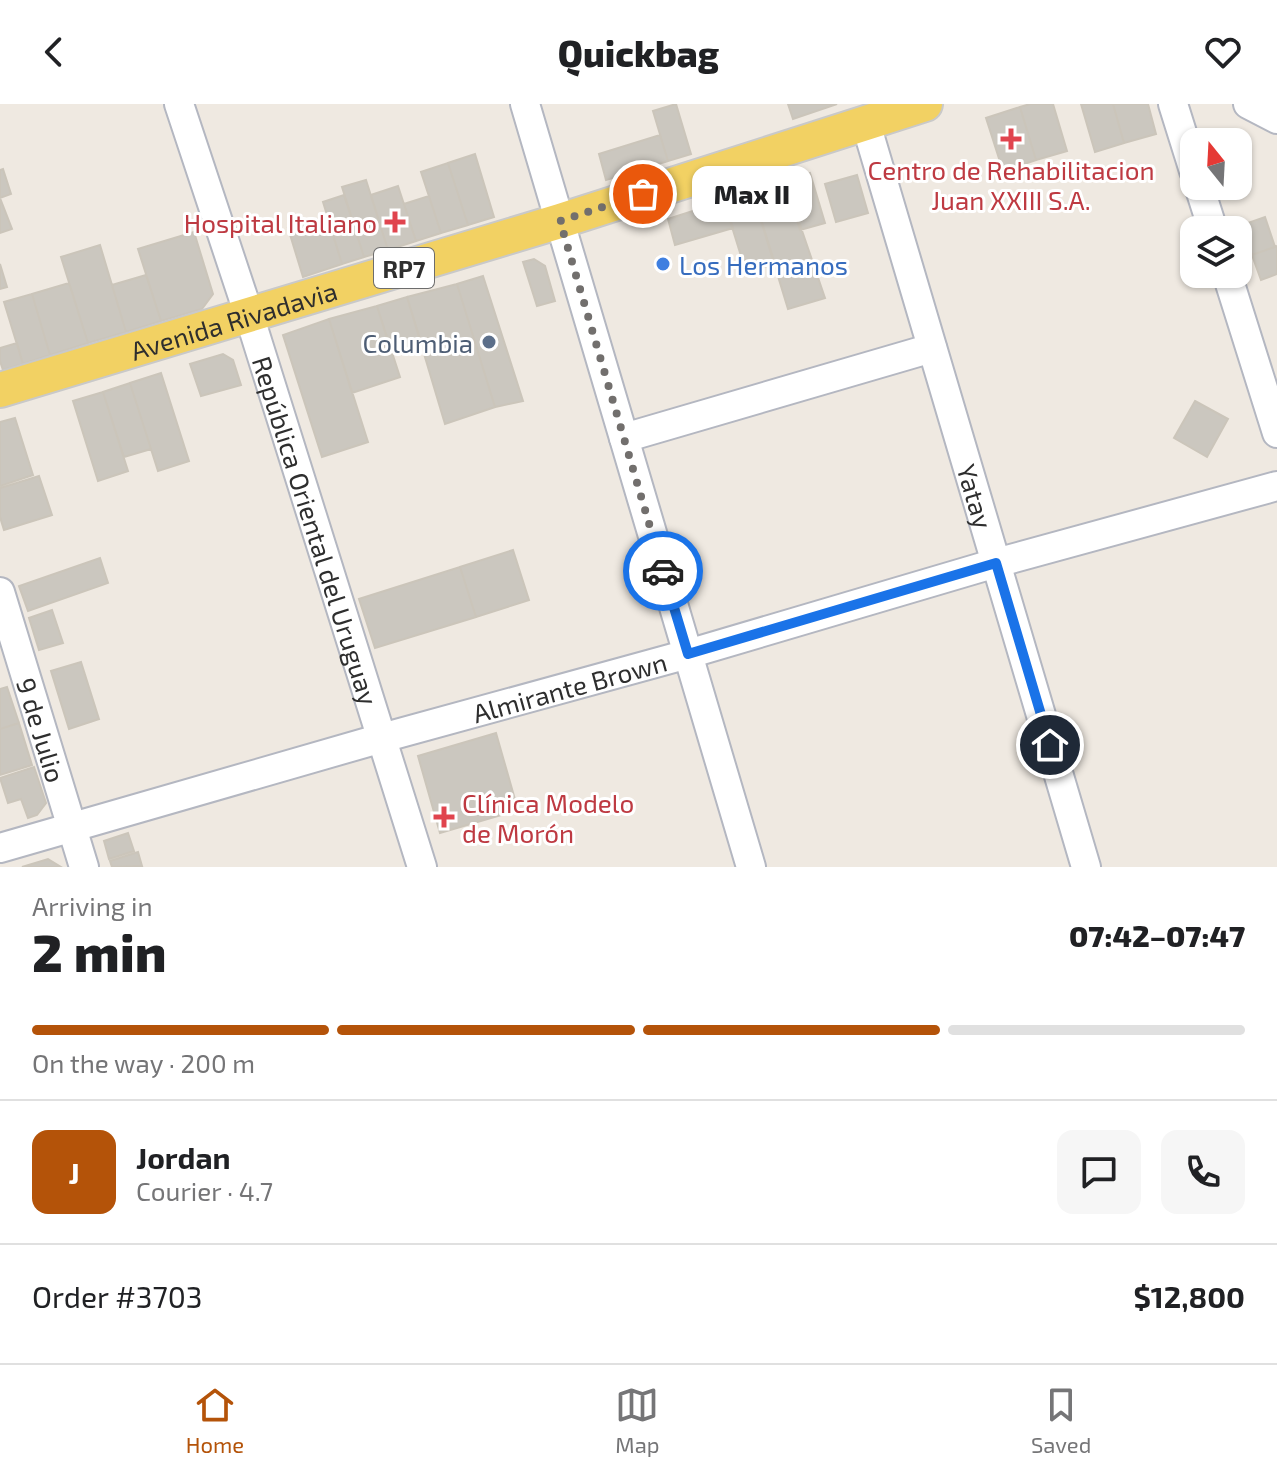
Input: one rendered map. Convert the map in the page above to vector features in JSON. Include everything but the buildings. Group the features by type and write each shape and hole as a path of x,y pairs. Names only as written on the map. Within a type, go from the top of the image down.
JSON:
{"main road":[{"name":"Avenida Rivadavia","path":"0,390 560,221 925,104"}],"street":[{"name":"República Oriental del Uruguay","path":"179,104 249,315 422,867"},
{"path":"525,104 751,867"},
{"path":"1173,104 1181,128"},
{"path":"1248,104 1277,119"},
{"name":"Yatay","path":"866,124 1086,867"},
{"path":"1231,288 1277,433"},
{"path":"624,438 932,348"},
{"name":"Almirante Brown","path":"0,848 688,654 996,563 1277,486"},
{"name":"9 de Julio","path":"0,592 84,867"}],"way so far":[{"path":"643,194 560,221 663,571"}],"place":[{"name":"Centro de Rehabilitacion Juan XXIII S.A.","path":"1011,139"},
{"name":"Max II","path":"643,194"},
{"name":"Hospital Italiano","path":"395,222"},
{"name":"Los Hermanos","path":"663,264"},
{"name":"Columbia","path":"489,342"},
{"name":"Clínica Modelo de Morón","path":"444,817"}],"route":[{"path":"663,571 688,654 996,563 1050,745"}]}
